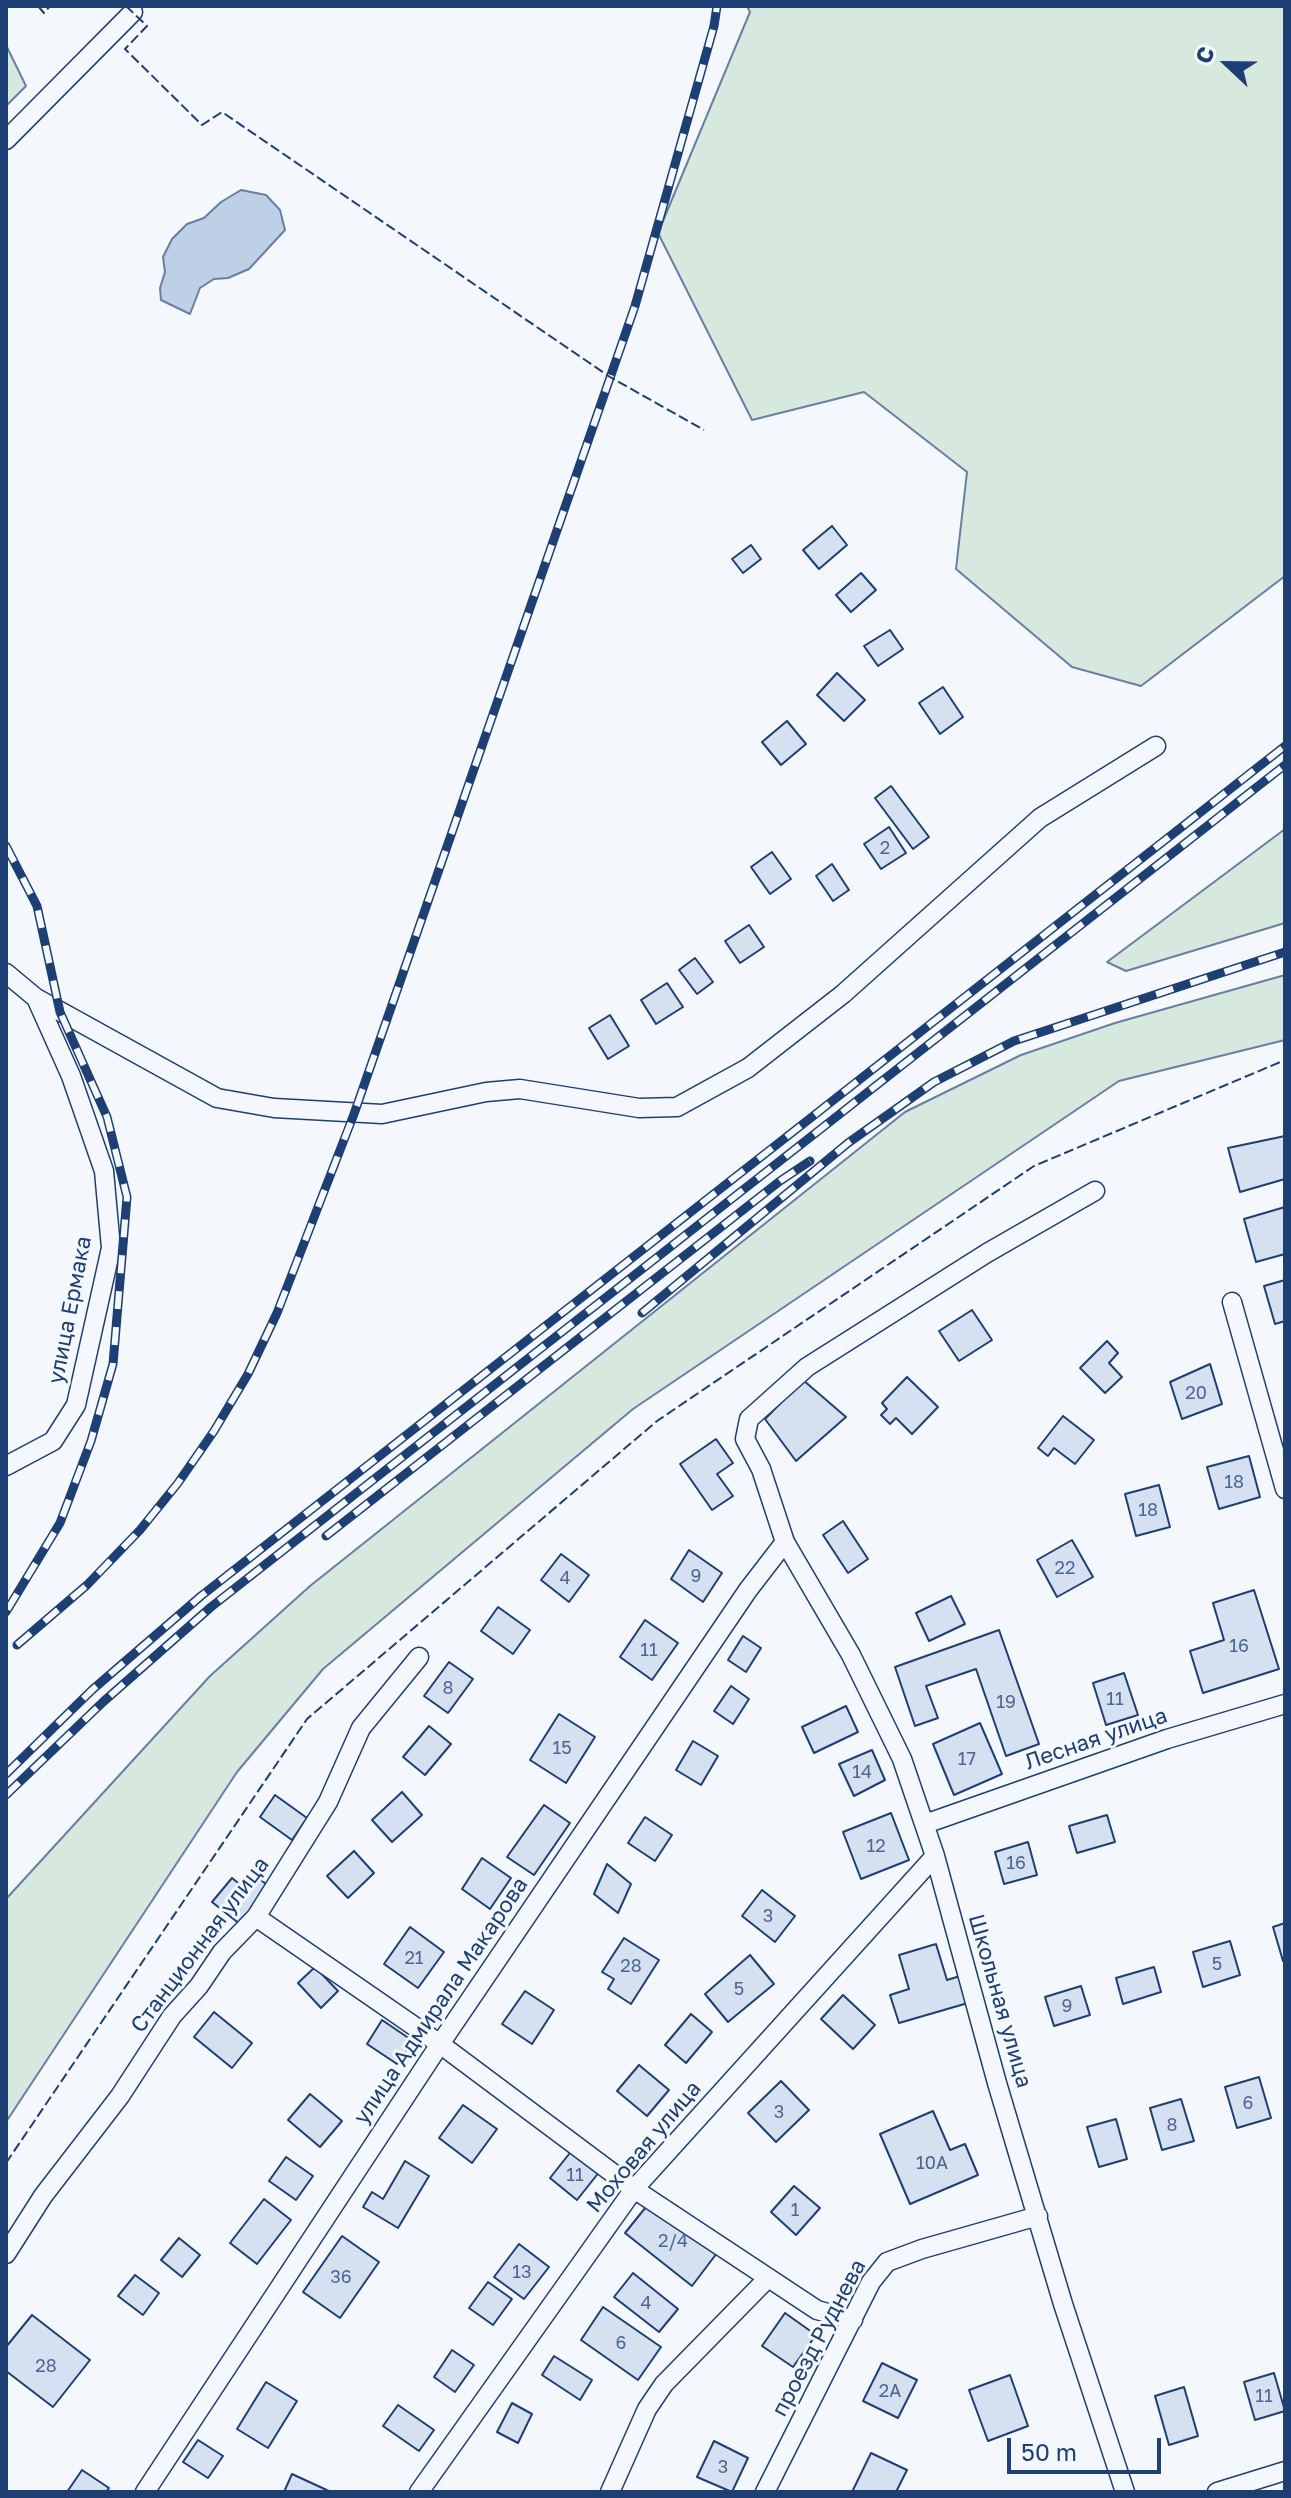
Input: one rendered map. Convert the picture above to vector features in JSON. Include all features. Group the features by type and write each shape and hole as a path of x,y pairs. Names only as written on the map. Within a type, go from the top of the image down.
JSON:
{"street":[{"path":"6,140 133,12"},
{"path":"6,973 36,998 217,1098 274,1108 382,1114 486,1092 520,1089 639,1108 677,1107 748,1068 843,994 1040,818 1156,746"},
{"name":"улица Ермака","path":"6,1466 53,1441 76,1405 111,1248 104,1171 71,1076 36,998"},
{"name":"Школьная улица","path":"1095,1191 987,1253 807,1367 749,1419 745,1439 761,1469 785,1542 825,1607 902,1759 935,1856 997,2083 1063,2304 1125,2492"},
{"path":"1232,1302 1285,1489"},
{"name":"улица Адмирала Макарова","path":"145,2492 440,2044 748,1590 785,1542"},
{"name":"Станционная улица","path":"6,2254 43,2196 120,2096 172,2016 199,1986 222,1952 256,1917 328,1802 361,1728 419,1657"},
{"name":"Лесная улица","path":"925,1824 1167,1739 1285,1704"},
{"name":"Моховая улица","path":"419,2492 634,2189 935,1856"},
{"path":"256,1917 440,2044 634,2189 817,2310 853,2320"},
{"name":"проезд Руднева","path":"765,2492 871,2282 887,2262 1038,2216"},
{"path":"610,2492 647,2409 664,2384 768,2278"},
{"path":"1217,2492 1285,2471"}],"shaded area":[{"path":"747,6 1285,6 1285,576 1141,686 1072,667 956,569 967,472 864,392 752,420 658,233 750,12"},
{"path":"6,45 26,86 6,106"},
{"path":"1285,829 1285,923 1126,971 1107,962"},
{"path":"1285,975 1285,1040 1119,1081 633,1409 323,1669 237,1772 6,2122 6,1899 210,1676 310,1586 905,1112 1021,1055 1115,1023"}],"water":[{"path":"241,190 266,195 280,210 285,230 249,269 228,278 214,279 200,288 190,314 161,300 160,288 165,272 163,257 172,239 187,224 204,218 221,202"}],"building":[{"path":"832,526 847,545 819,569 803,550"},
{"path":"751,545 761,559 743,573 732,559"},
{"path":"861,573 876,590 851,612 836,595"},
{"path":"890,630 903,649 878,666 864,646"},
{"path":"837,673 865,700 844,721 817,695"},
{"path":"943,687 963,717 940,734 919,703"},
{"path":"787,721 806,744 781,765 762,742"},
{"path":"891,786 929,837 913,849 875,798"},
{"path":"889,827 906,853 881,869 864,844"},
{"path":"772,852 791,879 770,894 751,867"},
{"path":"832,864 849,890 833,901 816,876"},
{"path":"749,925 764,947 740,963 725,941"},
{"path":"695,958 713,982 697,994 679,970"},
{"path":"667,983 683,1007 656,1024 641,1000"},
{"path":"610,1015 629,1046 608,1059 589,1028"},
{"path":"1285,1136 1285,1179 1240,1192 1228,1148"},
{"path":"1285,1207 1285,1254 1256,1262 1244,1219"},
{"path":"1285,1280 1285,1321 1275,1324 1264,1286"},
{"path":"972,1310 992,1340 959,1361 939,1331"},
{"path":"1107,1341 1118,1353 1109,1363 1122,1377 1105,1393 1080,1368"},
{"path":"1210,1364 1222,1404 1182,1419 1170,1382"},
{"path":"907,1377 938,1407 912,1434 896,1418 890,1424 881,1415 887,1409 882,1403"},
{"path":"803,1380 846,1417 796,1461 765,1419"},
{"path":"1063,1416 1094,1440 1075,1464 1054,1448 1048,1456 1038,1448"},
{"path":"716,1439 733,1463 717,1474 733,1496 712,1510 680,1464"},
{"path":"1249,1456 1260,1497 1219,1509 1207,1467"},
{"path":"1159,1485 1170,1527 1136,1536 1125,1494"},
{"path":"843,1521 868,1559 848,1573 823,1535"},
{"path":"1072,1540 1093,1577 1057,1597 1037,1560"},
{"path":"689,1550 722,1573 703,1602 671,1579"},
{"path":"561,1554 589,1575 569,1602 541,1580"},
{"path":"1254,1590 1279,1669 1203,1693 1190,1651 1224,1640 1213,1603"},
{"path":"951,1596 965,1624 929,1641 916,1613"},
{"path":"498,1607 530,1630 513,1654 481,1631"},
{"path":"645,1620 678,1643 652,1680 620,1657"},
{"path":"999,1630 1039,1744 1006,1756 976,1669 926,1686 938,1718 915,1726 895,1667"},
{"path":"743,1636 761,1648 746,1672 728,1660"},
{"path":"449,1662 473,1679 448,1713 424,1696"},
{"path":"1124,1673 1138,1715 1106,1725 1093,1683"},
{"path":"731,1686 749,1699 733,1724 714,1711"},
{"path":"846,1706 858,1732 814,1753 802,1727"},
{"path":"559,1714 595,1737 566,1783 530,1760"},
{"path":"980,1723 1002,1774 954,1795 933,1744"},
{"path":"429,1726 451,1744 425,1775 403,1757"},
{"path":"693,1741 718,1756 701,1785 676,1770"},
{"path":"872,1750 885,1780 854,1796 839,1764"},
{"path":"402,1792 422,1815 392,1842 372,1820"},
{"path":"275,1795 307,1818 292,1840 260,1817"},
{"path":"544,1805 570,1823 534,1875 507,1857"},
{"path":"891,1813 909,1860 861,1879 843,1832"},
{"path":"1107,1815 1115,1842 1077,1853 1069,1826"},
{"path":"645,1817 672,1835 655,1861 628,1843"},
{"path":"1028,1842 1037,1875 1004,1884 995,1852"},
{"path":"354,1851 374,1873 348,1898 327,1876"},
{"path":"482,1858 511,1878 490,1909 462,1889"},
{"path":"607,1864 631,1884 618,1913 594,1894"},
{"path":"253,1874 270,1887 241,1925 212,1902 232,1878 243,1887"},
{"path":"762,1890 795,1916 775,1942 742,1916"},
{"path":"1285,1923 1285,1960 1283,1961 1273,1927"},
{"path":"410,1927 444,1952 418,1988 384,1964"},
{"path":"624,1938 659,1960 631,2004 608,1989 614,1979 602,1972"},
{"path":"1230,1941 1240,1975 1203,1987 1193,1952"},
{"path":"936,1944 947,1980 960,1976 968,2003 899,2023 890,1995 909,1989 899,1955"},
{"path":"750,1955 774,1984 728,2022 705,1994"},
{"path":"315,1967 338,1991 321,2008 298,1983"},
{"path":"1154,1967 1161,1992 1123,2004 1116,1978"},
{"path":"1081,1986 1090,2015 1054,2026 1045,1997"},
{"path":"525,1991 554,2010 532,2044 502,2024"},
{"path":"843,1995 875,2025 853,2049 821,2019"},
{"path":"214,2012 252,2043 232,2068 194,2037"},
{"path":"691,2014 712,2032 686,2063 665,2045"},
{"path":"382,2020 413,2041 397,2064 367,2044"},
{"path":"639,2065 669,2090 647,2116 617,2091"},
{"path":"1259,2077 1271,2118 1237,2128 1225,2087"},
{"path":"781,2081 809,2110 776,2142 748,2113"},
{"path":"310,2094 342,2121 320,2147 288,2120"},
{"path":"1181,2099 1194,2141 1162,2150 1150,2108"},
{"path":"463,2105 497,2129 472,2163 439,2138"},
{"path":"933,2111 950,2150 965,2144 978,2175 910,2204 880,2134"},
{"path":"1116,2119 1127,2159 1099,2167 1087,2127"},
{"path":"573,2149 600,2171 577,2200 550,2178"},
{"path":"286,2157 313,2176 296,2200 269,2181"},
{"path":"405,2161 429,2176 398,2228 363,2207 372,2192 383,2199"},
{"path":"794,2186 820,2208 796,2235 771,2212"},
{"path":"654,2197 720,2249 692,2286 625,2233"},
{"path":"264,2199 291,2220 257,2264 230,2243"},
{"path":"342,2236 379,2262 340,2318 303,2292"},
{"path":"179,2238 200,2255 182,2277 161,2260"},
{"path":"519,2244 549,2267 524,2299 494,2277"},
{"path":"633,2273 678,2309 659,2332 614,2297"},
{"path":"135,2275 159,2293 143,2315 118,2296"},
{"path":"488,2282 512,2299 493,2325 469,2308"},
{"path":"603,2307 661,2347 638,2380 581,2340"},
{"path":"785,2313 816,2335 793,2367 762,2346"},
{"path":"32,2315 90,2360 53,2407 6,2371 6,2347"},
{"path":"452,2350 474,2365 455,2392 434,2377"},
{"path":"554,2356 592,2380 580,2400 542,2375"},
{"path":"882,2363 917,2380 898,2418 863,2401"},
{"path":"1274,2373 1285,2411 1255,2420 1244,2382"},
{"path":"1010,2375 1028,2426 988,2441 969,2390"},
{"path":"266,2382 297,2401 268,2448 237,2429"},
{"path":"1184,2387 1198,2436 1169,2445 1155,2396"},
{"path":"512,2403 532,2414 518,2443 497,2432"},
{"path":"398,2405 434,2430 419,2451 383,2426"},
{"path":"198,2440 223,2456 208,2478 183,2462"},
{"path":"714,2441 748,2458 732,2492 697,2477"},
{"path":"871,2453 907,2470 896,2492 852,2492"},
{"path":"82,2470 109,2488 106,2492 67,2492"},
{"path":"292,2474 331,2492 284,2492"}],"railway":[{"path":"17,1645 87,1585 140,1530 178,1483 248,1374 277,1313 354,1114 635,306 717,6"},
{"path":"6,1774 92,1690 201,1596 1285,746"},
{"path":"6,1795 103,1702 211,1607 1285,765"},
{"path":"6,846 37,906 60,1012 107,1117 127,1197 113,1364 91,1441 60,1523 6,1612"},
{"path":"642,1313 848,1143 934,1082 1014,1041 1285,952"},
{"path":"326,1536 780,1181 810,1161"}],"fence":[{"path":"38,6 44,13 50,6"},
{"path":"126,6 147,26 125,49 202,125 222,112 610,377 704,430"},
{"path":"6,2163 307,1719 657,1421 1034,1166 1285,1060"}]}
